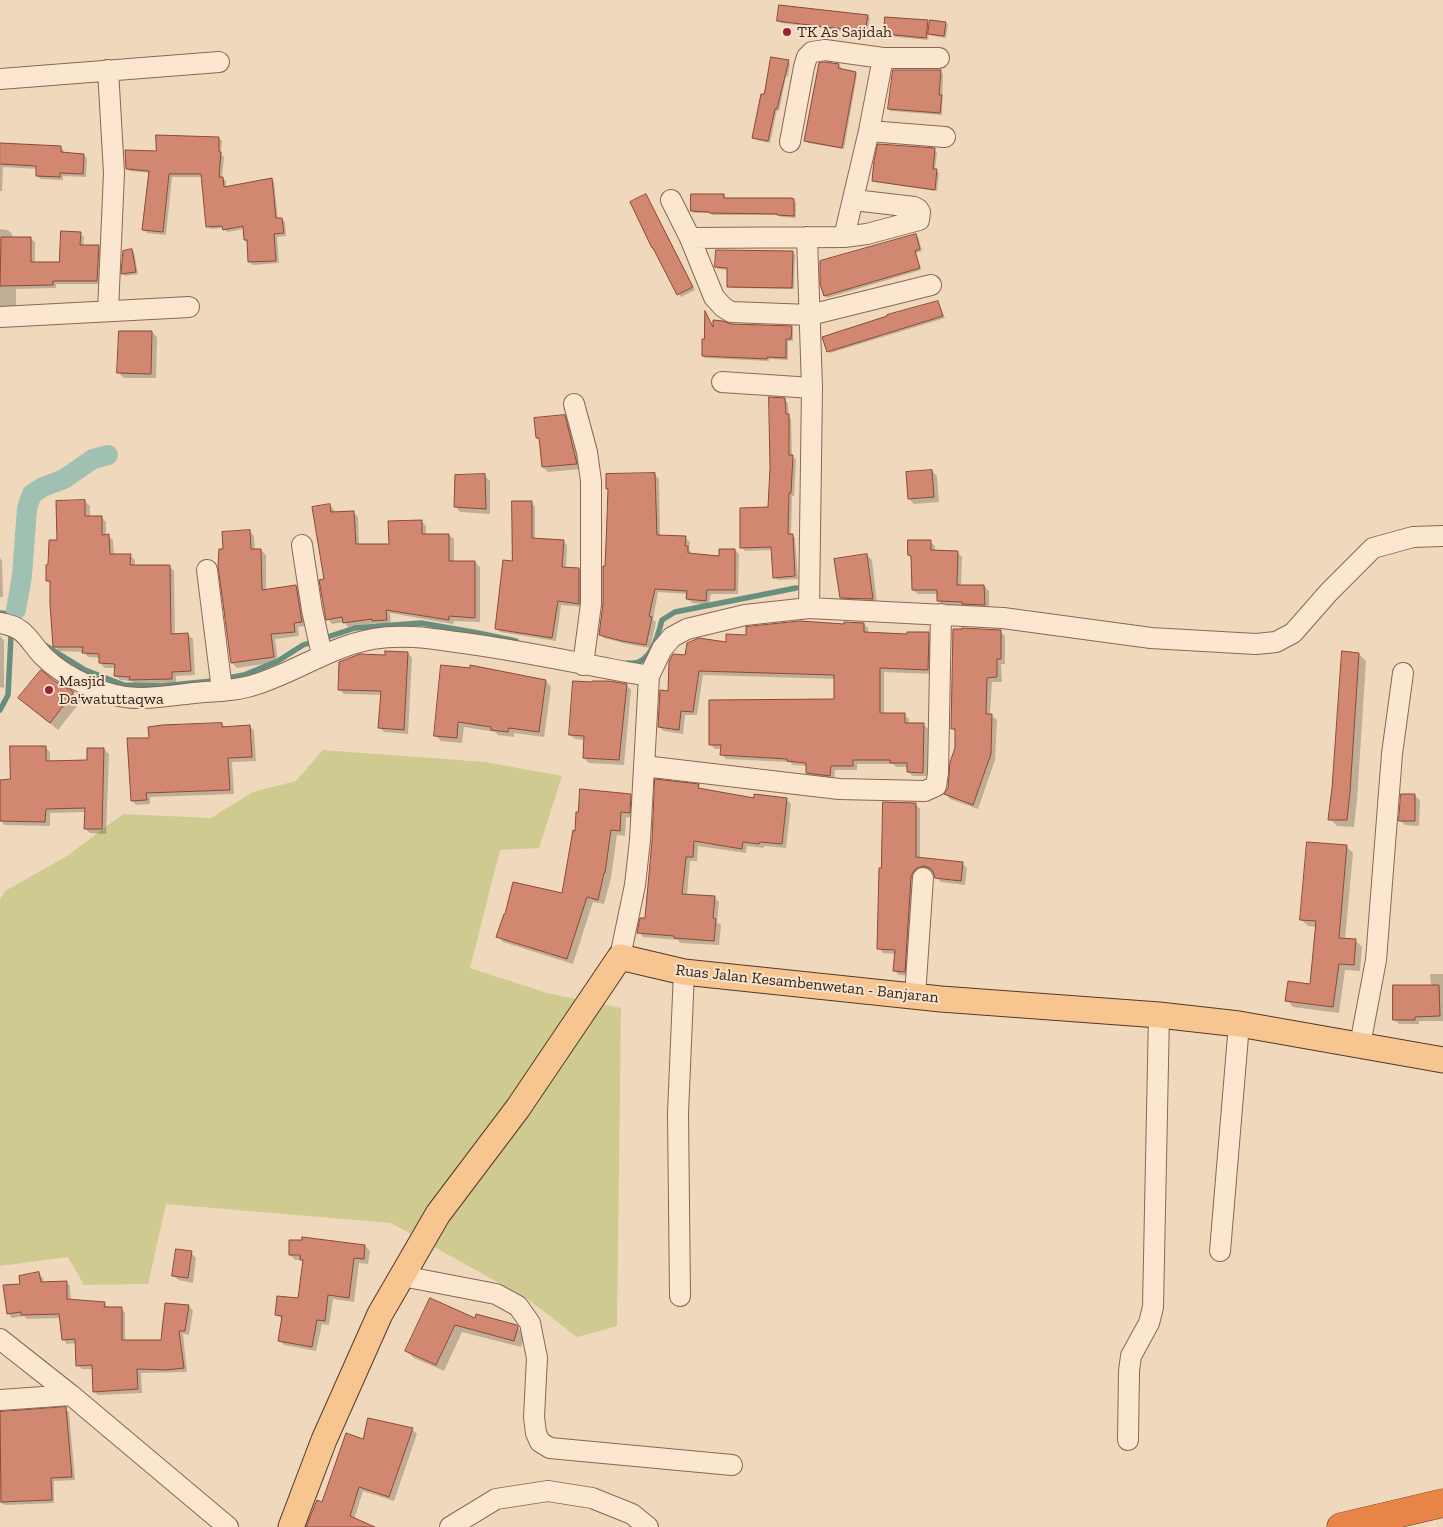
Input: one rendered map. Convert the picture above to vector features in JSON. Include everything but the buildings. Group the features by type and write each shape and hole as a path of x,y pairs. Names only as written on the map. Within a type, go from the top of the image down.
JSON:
{"highway":[{"path":"1341,1527 1443,1503"}],"main road":[{"name":"Ruas Jalan Kesambenwetan - Banjaran","path":"620,957 684,972 915,996 1159,1015 1239,1024 1443,1060"},
{"path":"291,1527 344,1392 380,1314 438,1214 518,1108 620,957"}],"street":[{"path":"790,142 804,68 807,56 812,52 825,50 883,58 939,58"},
{"path":"844,237 870,131 883,58"},
{"path":"0,79 219,62"},
{"path":"108,70 114,173 108,312"},
{"path":"870,131 945,137"},
{"path":"671,200 690,238 714,297 723,307 731,312 810,315 931,286"},
{"path":"690,238 844,237 919,220 920,217 918,209 914,207 854,200"},
{"path":"807,237 812,388 809,608"},
{"path":"0,317 189,307"},
{"path":"722,382 812,388"},
{"path":"574,404 587,452 591,481 591,604 583,665"},
{"path":"620,957 635,885 640,840 649,676 662,649 672,637 687,629 746,615 809,608 1003,618 1151,638 1256,644 1276,642 1293,633 1341,579 1372,548 1412,537 1443,536"},
{"path":"302,545 312,610 322,655"},
{"path":"207,570 222,690"},
{"path":"644,766 838,789 925,791 936,786 938,773 941,614"},
{"path":"0,623 11,624 24,632 42,655 60,671 104,692 119,696 141,698 256,685 351,644 374,639 408,636 492,646 583,665 649,676"},
{"path":"1360,1045 1376,960 1392,754 1404,673"},
{"path":"915,996 923,878"},
{"path":"680,1296 678,1112 684,972"},
{"path":"1128,1440 1129,1371 1132,1356 1149,1323 1153,1307 1159,1015"},
{"path":"1220,1251 1239,1024"},
{"path":"402,1276 496,1294 518,1306 530,1323 537,1358 534,1416 536,1434 540,1442 550,1448 732,1465"},
{"path":"0,1339 71,1395 228,1527"},
{"path":"0,1400 71,1395"},
{"path":"450,1527 496,1499 548,1491 592,1498 632,1514 648,1527"}],"shaded area":[{"path":"323,750 485,762 562,776 539,848 500,850 470,968 547,993 621,1008 617,1326 577,1337 526,1298 391,1223 166,1204 148,1284 84,1285 68,1257 0,1266 0,900 5,891 67,856 123,814 211,818 253,792 296,781"}],"waterway":[{"path":"16,610 22,576 27,508 32,494 43,487 64,479 93,459 108,455"},
{"path":"628,663 636,663 647,655 652,649 662,620 675,612 796,588"},
{"path":"0,613 11,615 20,622"},
{"path":"43,644 85,670 124,685 162,686 212,681 244,675 278,661 303,645 355,628 421,623 516,641"},
{"path":"0,710 8,695 11,636"}],"place":[{"name":"TK As Sajidah","path":"787,32"},
{"name":"Masjid Da'watuttaqwa","path":"49,690"}]}
